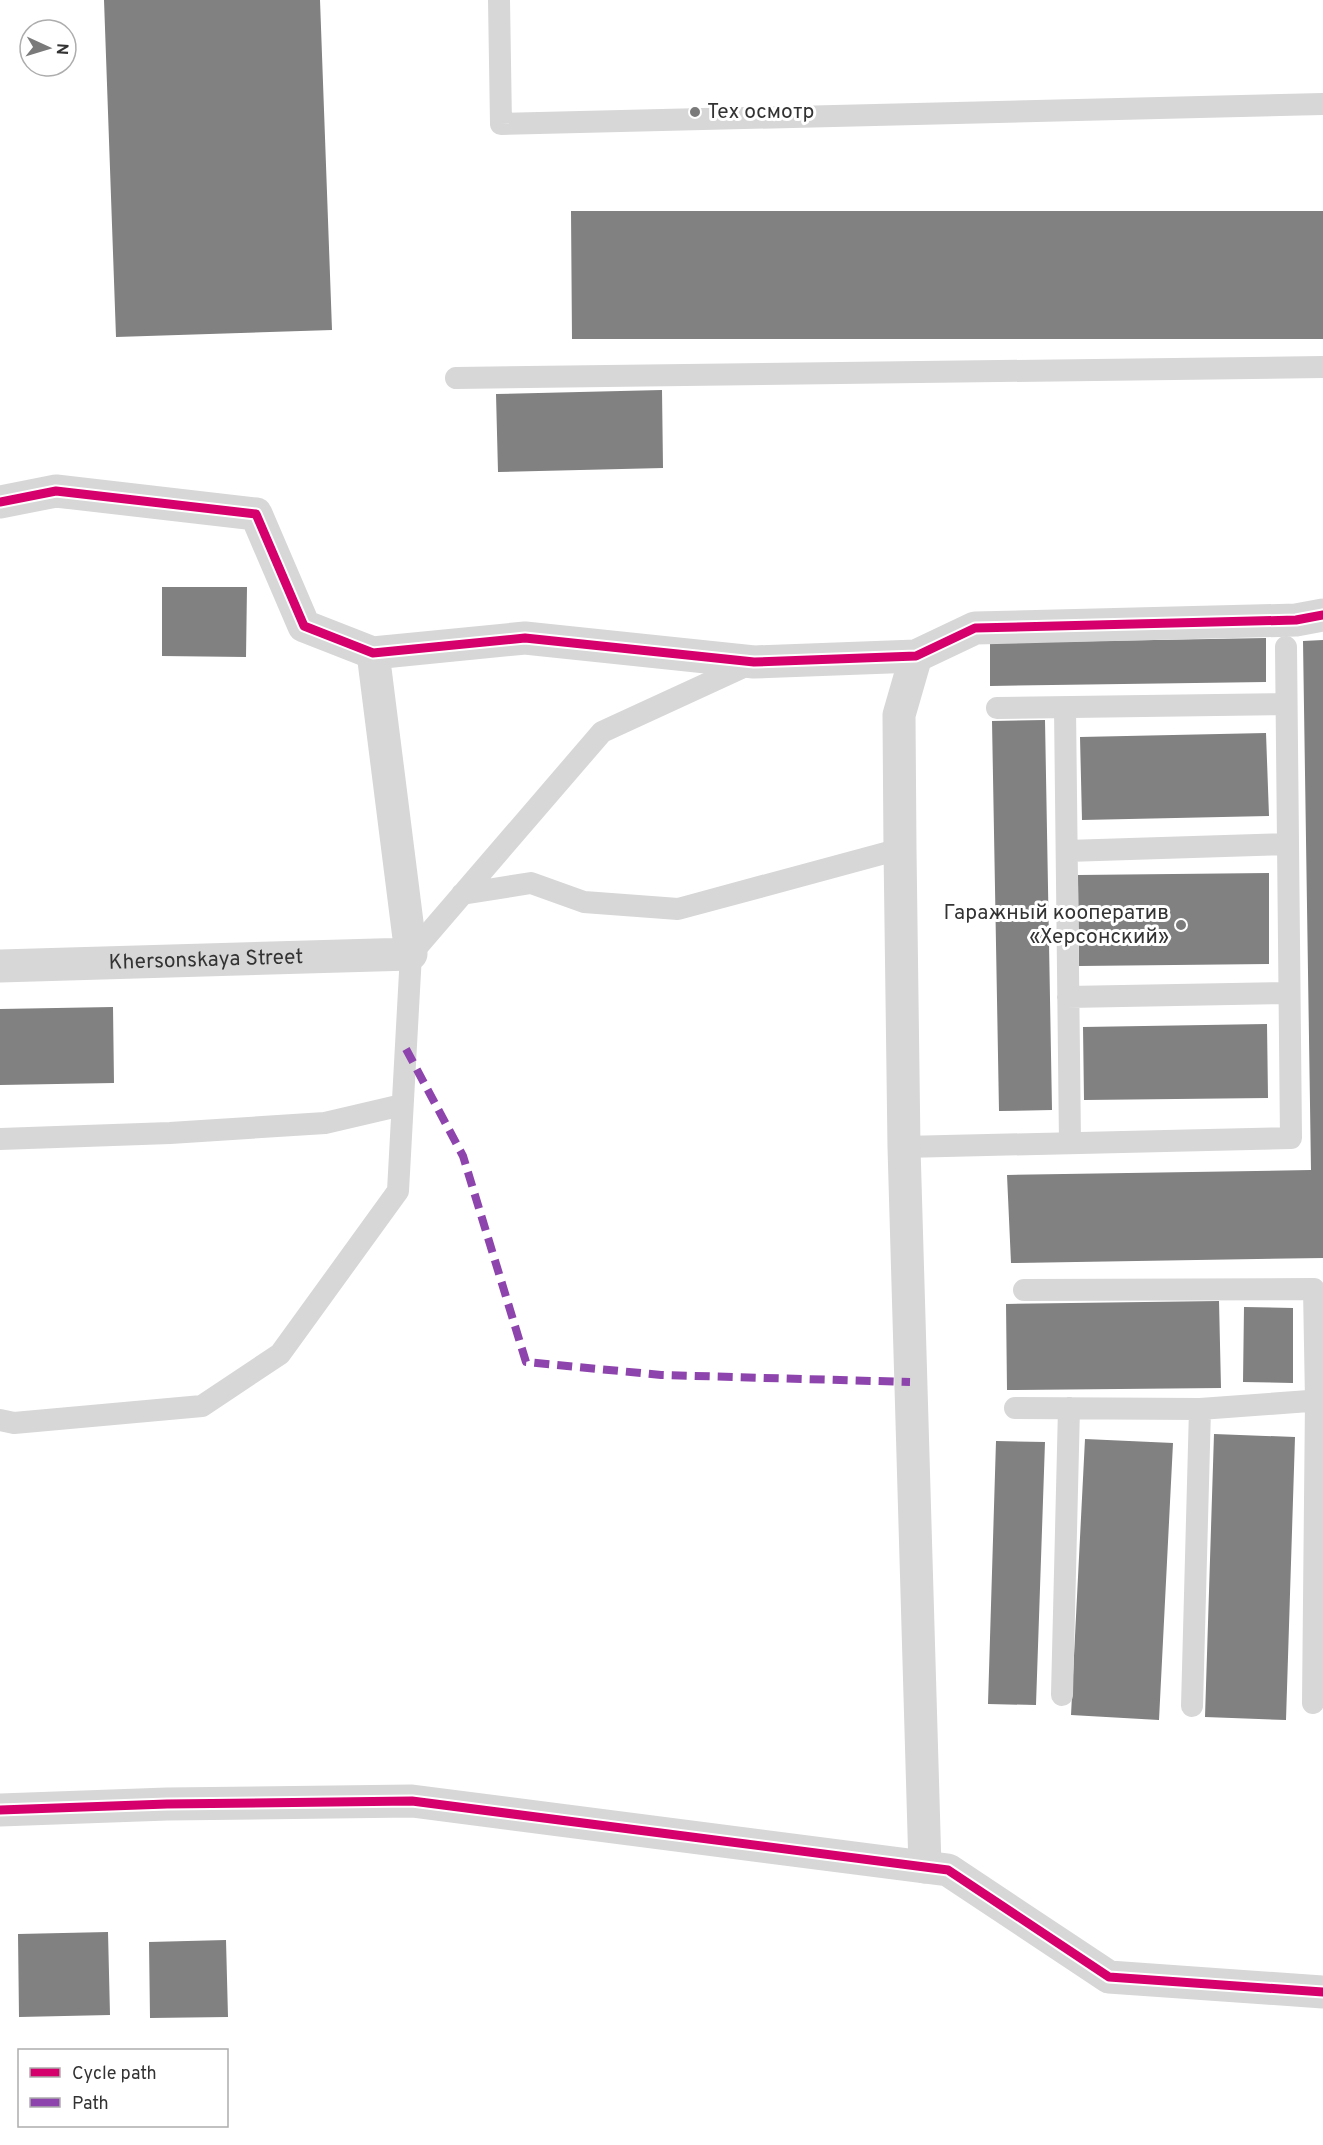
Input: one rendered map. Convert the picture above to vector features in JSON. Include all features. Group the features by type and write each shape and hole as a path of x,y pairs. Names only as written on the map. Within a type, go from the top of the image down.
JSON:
{"street":[{"path":"0,502 56,491 256,514 304,626 373,653 525,638 754,662 916,656 975,628 1296,620 1323,615"},
{"path":"373,653 411,954"},
{"path":"916,656 899,715 904,1148 925,1867"},
{"name":"Khersonskaya Street","path":"0,966 411,954"},
{"path":"0,1810 167,1804 412,1801 948,1870 1109,1977 1323,1992"}],"lane":[{"path":"499,0 501,124 1323,104"},
{"path":"456,378 1323,367"},
{"path":"904,1148 1291,1138 1286,647"},
{"path":"0,1420 14,1423 202,1406 280,1354 398,1191 411,954 602,732 754,662"},
{"path":"997,708 1286,704"},
{"path":"1065,708 1070,1143"},
{"path":"1067,851 1288,844"},
{"path":"462,894 531,883 584,902 678,909 900,849"},
{"path":"1068,997 1289,993"},
{"path":"0,1139 170,1133 325,1123 402,1105"},
{"path":"1023,1290 1314,1289 1320,1400 1313,1703"},
{"path":"1015,1408 1200,1408 1320,1400"},
{"path":"1062,1695 1069,1408"},
{"path":"1192,1706 1200,1408"}],"building":[{"path":"104,0 320,0 332,330 116,337"},
{"path":"571,211 1323,211 1323,339 572,339"},
{"path":"662,390 663,468 498,472 496,394"},
{"path":"162,587 247,587 246,657 162,656"},
{"path":"1266,638 1266,682 990,686 990,643"},
{"path":"1323,640 1323,1258 1011,1263 1007,1175 1311,1170 1303,641"},
{"path":"1045,720 1052,1110 999,1111 992,721"},
{"path":"1266,733 1269,816 1082,820 1080,737"},
{"path":"1269,873 1269,964 1079,966 1078,875"},
{"path":"113,1007 114,1083 0,1085 0,1009"},
{"path":"1267,1024 1268,1098 1084,1100 1083,1027"},
{"path":"1219,1301 1221,1388 1007,1390 1006,1304"},
{"path":"1244,1307 1293,1308 1293,1383 1243,1382"},
{"path":"1214,1434 1295,1437 1286,1720 1205,1717"},
{"path":"1085,1439 1173,1443 1159,1720 1071,1715"},
{"path":"996,1441 1045,1442 1036,1705 988,1704"},
{"path":"108,1932 110,2015 19,2017 18,1934"},
{"path":"226,1940 228,2017 150,2018 149,1942"}],"marked path":[{"path":"406,1049 463,1156 526,1362 661,1375 910,1382"}],"cycle path":[{"path":"0,502 56,491 256,514 304,626 373,653 525,638 754,662 916,656 975,628 1296,620 1323,615"},
{"path":"0,1810 167,1804 412,1801 948,1870 1109,1977 1323,1992"}],"place":[{"name":"Тех осмотр","path":"695,112"},
{"name":"Гаражный кооператив «Херсонский»","path":"1181,925"}]}
